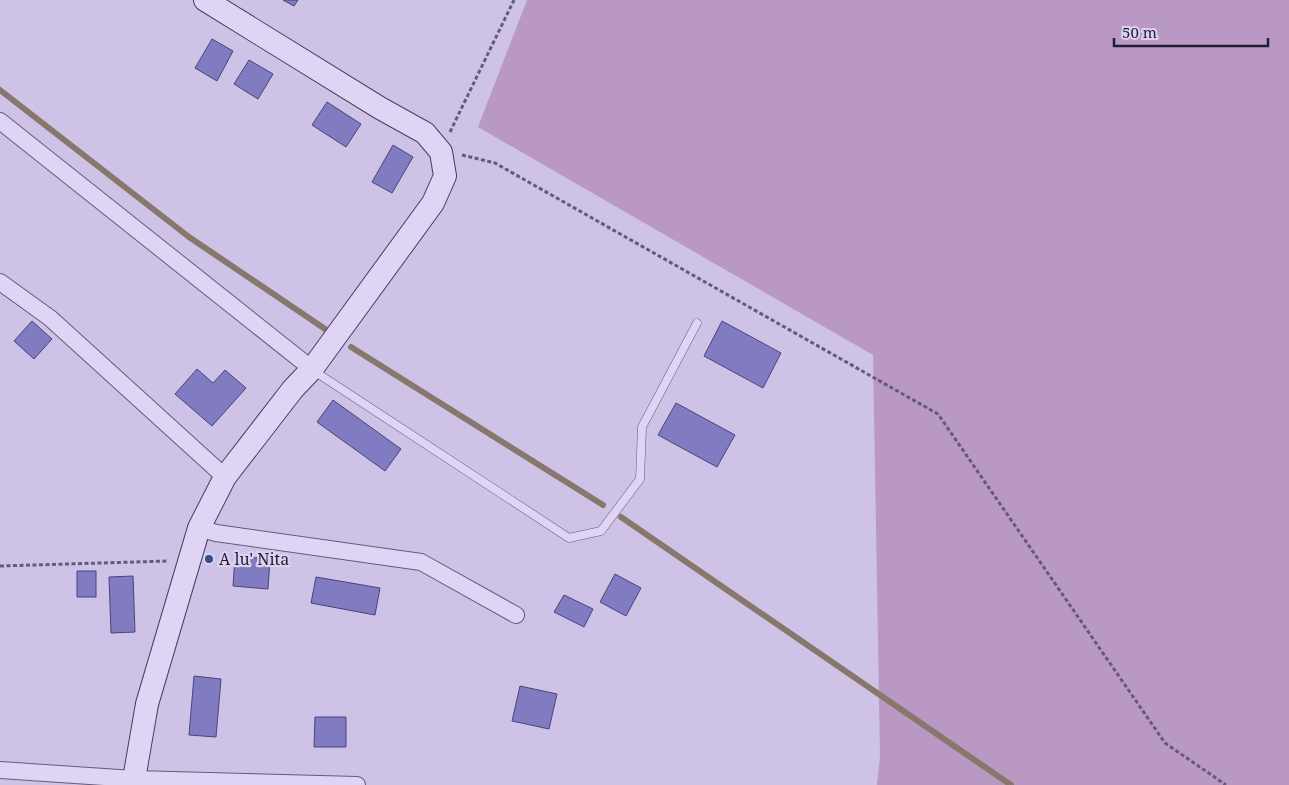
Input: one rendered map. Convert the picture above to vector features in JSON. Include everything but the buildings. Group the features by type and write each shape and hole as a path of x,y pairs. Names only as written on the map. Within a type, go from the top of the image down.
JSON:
{"street":[{"path":"133,782 147,704 188,564 199,528 224,477 293,389 312,369 433,203 445,176 441,152 425,134 205,0"},
{"path":"0,121 312,369"},
{"path":"0,282 50,318 224,477"},
{"path":"199,528 216,534 421,562 516,615"},
{"path":"0,770 133,782 357,785"}],"lane":[{"path":"312,369 569,538 601,531 640,479 642,427 698,323"}],"path":[{"path":"514,0 441,152 495,162 938,414 1165,743 1226,785"},
{"path":"0,566 173,560 188,564"}],"shaded area":[{"path":"527,0 1289,0 1289,785 877,785 880,756 873,355 478,127"}],"waterway":[{"path":"0,90 189,237 328,331"},
{"path":"351,347 603,505"},
{"path":"621,517 1011,785"}],"place":[{"name":"A lu' Nita","path":"209,559"}]}
